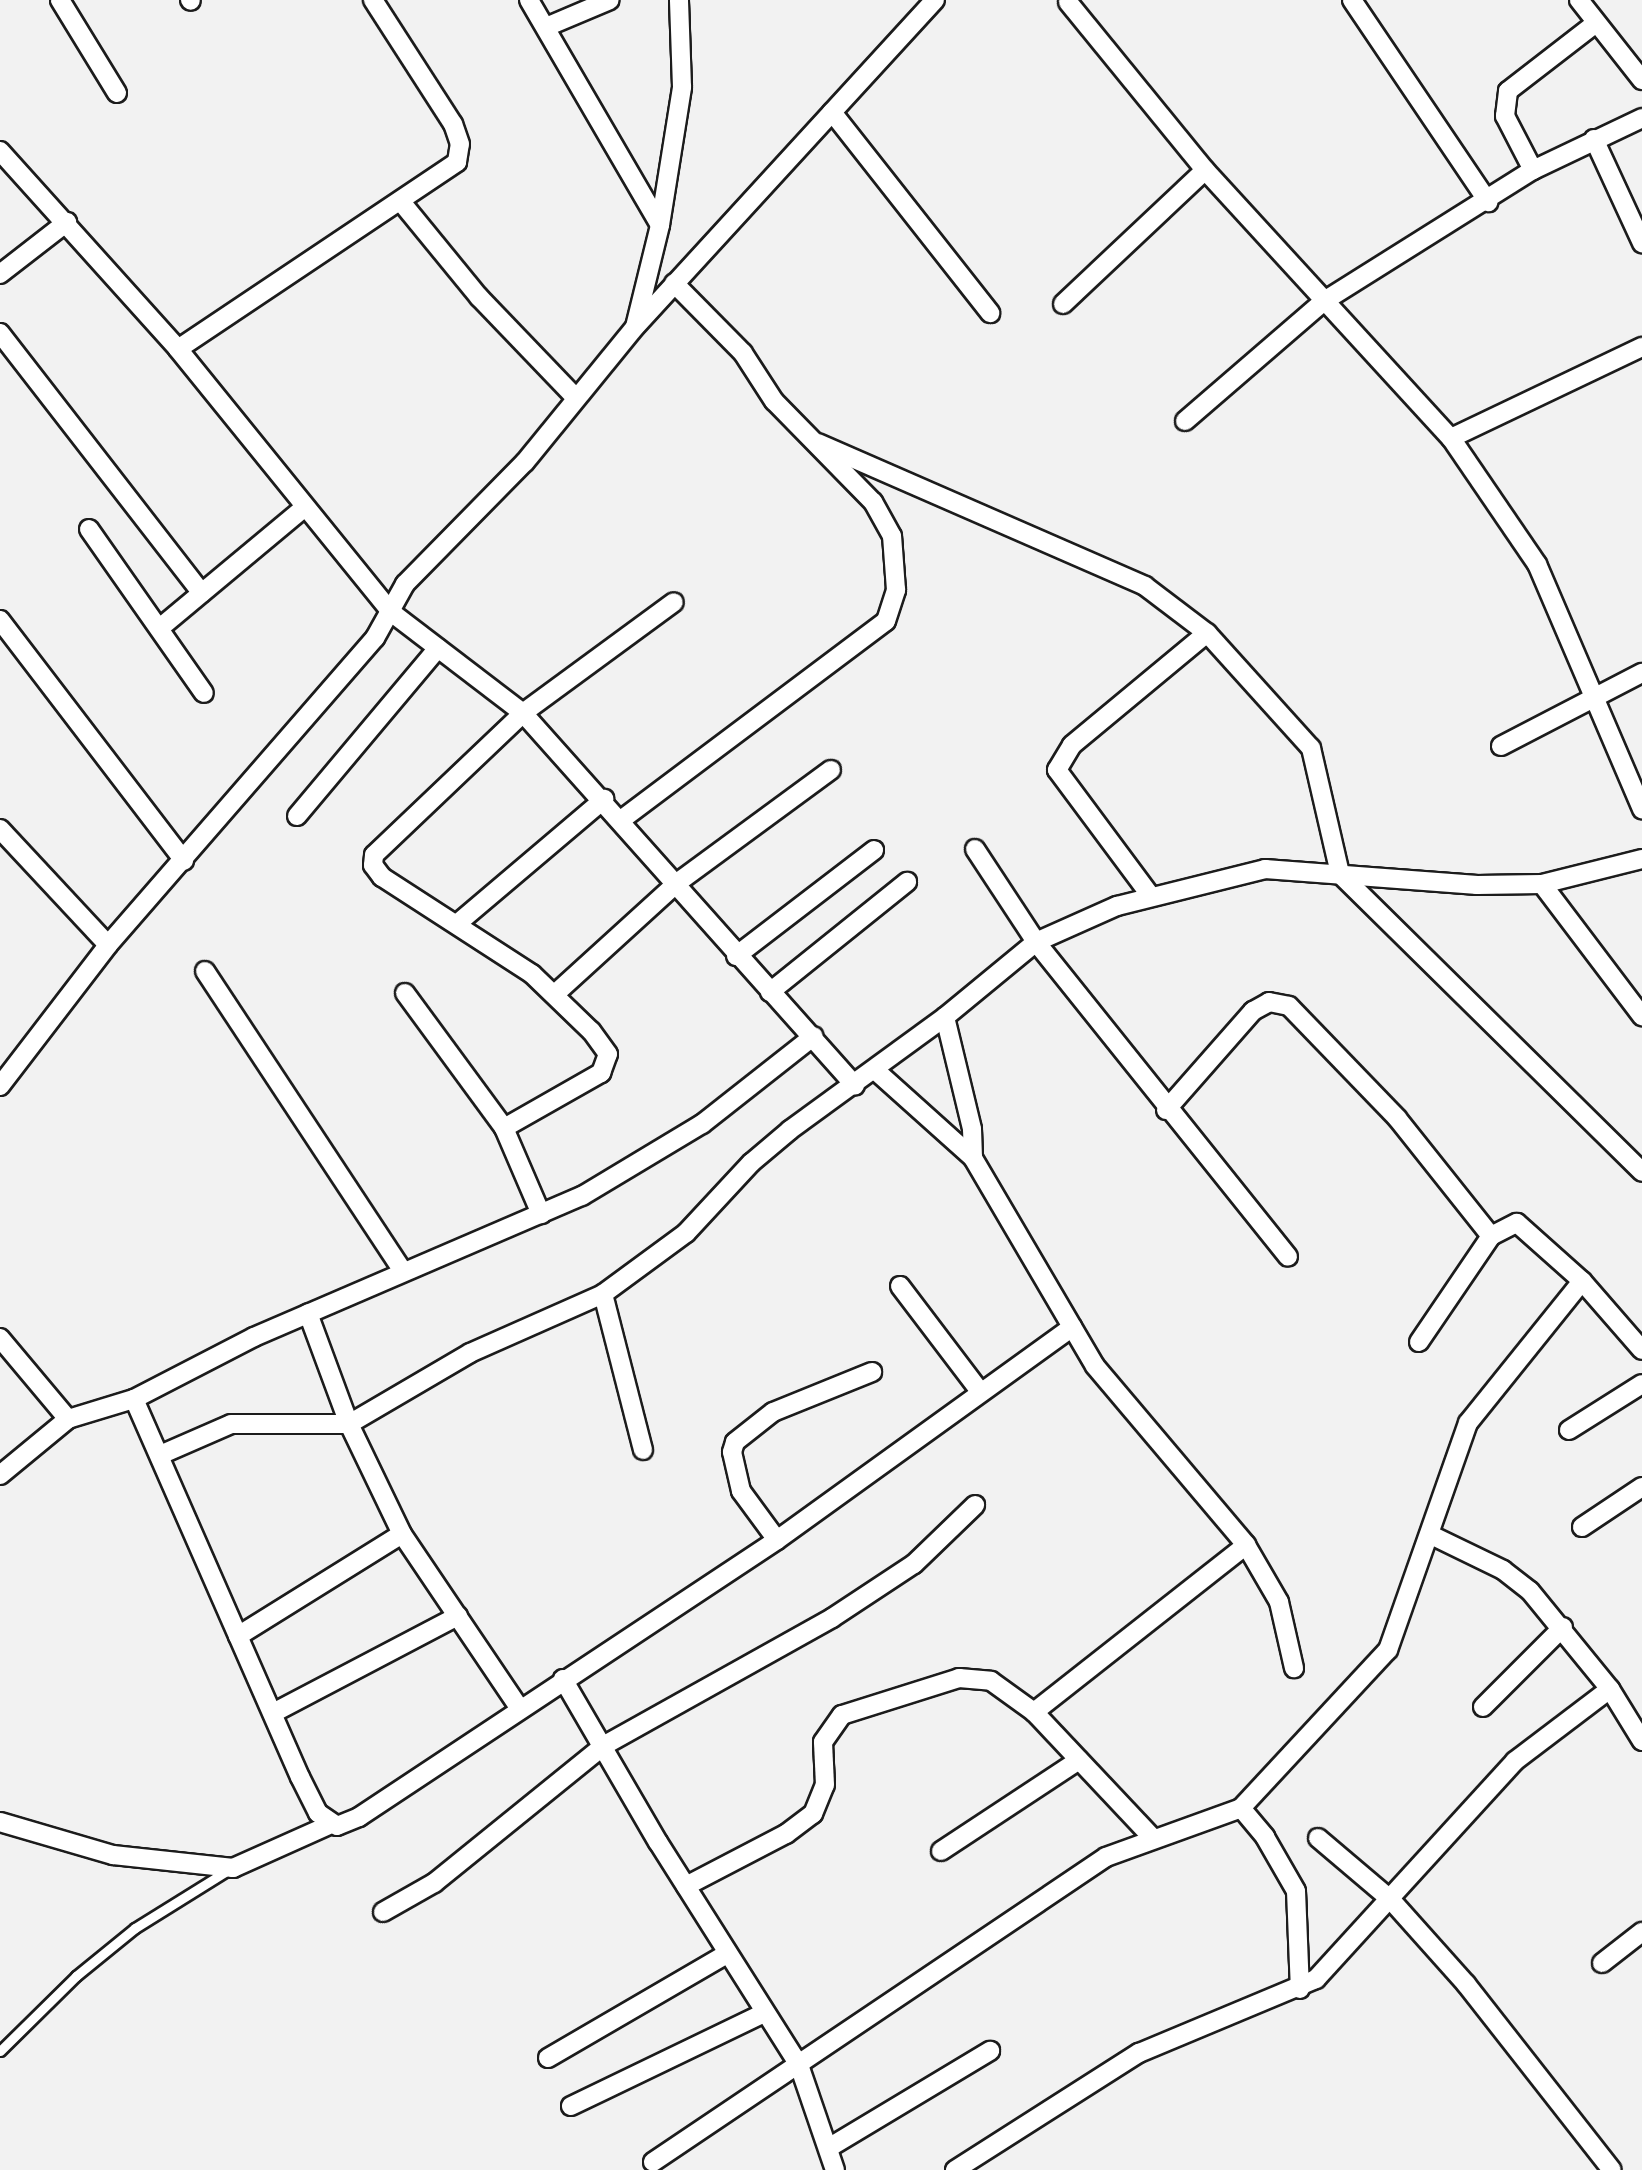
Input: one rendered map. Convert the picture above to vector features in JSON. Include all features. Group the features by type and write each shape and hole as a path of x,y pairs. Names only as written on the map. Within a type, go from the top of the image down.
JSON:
{"street":[{"path":"60,0 117,93"},
{"path":"178,349 402,203 457,162 460,144 453,124 373,0"},
{"path":"529,0 660,225"},
{"path":"546,27 610,0"},
{"path":"635,327 660,225 682,87 679,0"},
{"path":"0,1086 108,945 375,638 405,584 525,462 674,283 935,0"},
{"path":"1352,0 1488,202"},
{"path":"1579,0 1642,80"},
{"path":"1068,2 1205,170 1451,438 1537,564 1642,809"},
{"path":"1533,170 1505,116 1508,91 1596,23"},
{"path":"832,112 990,313"},
{"path":"1185,421 1324,301 1488,202 1533,170 1642,118"},
{"path":"1594,139 1642,243"},
{"path":"0,151 178,349 391,612 523,713 604,799 736,956 814,1036 855,1085"},
{"path":"1063,304 1205,170"},
{"path":"402,203 479,297 576,398"},
{"path":"0,274 67,222"},
{"path":"621,820 867,636 893,609 895,561 887,522 818,443 774,401 743,353 674,283"},
{"path":"0,333 202,593"},
{"path":"1451,438 1642,347"},
{"path":"818,443 1135,581 1207,633 1311,748 1340,874 1642,1172"},
{"path":"161,627 304,508"},
{"path":"89,529 161,627 204,693"},
{"path":"504,1128 608,1064 608,1054 591,1031 555,994 458,923 382,877 373,865 374,855 523,713 674,602"},
{"path":"0,620 184,861"},
{"path":"1150,895 1069,792 1057,770 1072,745 1207,633"},
{"path":"297,816 438,648"},
{"path":"1501,746 1595,694 1642,673"},
{"path":"555,994 677,883 831,770"},
{"path":"458,923 604,799"},
{"path":"0,829 108,945"},
{"path":"975,849 1036,942 1166,1110 1288,1256"},
{"path":"736,956 874,850"},
{"path":"160,1455 231,1424 349,1424 470,1353 603,1294 686,1233 761,1155 945,1017 1036,942 1150,895 1265,869 1477,885 1542,884 1642,859"},
{"path":"770,992 907,882"},
{"path":"1542,884 1634,994 1642,1016"},
{"path":"205,971 402,1270"},
{"path":"405,993 504,1128 541,1214"},
{"path":"1166,1110 1253,1011 1269,1002 1283,1003 1328,1043 1397,1118 1491,1236"},
{"path":"945,1017 972,1129 973,1158"},
{"path":"0,1475 68,1419 134,1399 402,1270 541,1214 662,1150 814,1036"},
{"path":"875,1070 973,1158 1072,1327 1129,1412 1185,1470 1246,1545 1279,1602 1294,1668"},
{"path":"1419,1342 1491,1236 1511,1224 1524,1226 1582,1281 1642,1350"},
{"path":"653,2162 1080,1874 1152,1837 1241,1808 1388,1650 1468,1423 1582,1281"},
{"path":"900,1286 979,1390"},
{"path":"603,1294 643,1450"},
{"path":"308,1313 349,1424 402,1534 520,1709"},
{"path":"0,1822 113,1855 233,1868 329,1825 359,1817 777,1540 979,1390 1072,1327"},
{"path":"0,1338 68,1419"},
{"path":"777,1540 741,1491 732,1452 735,1442 773,1412 872,1372"},
{"path":"1569,1430 1642,1384"},
{"path":"134,1399 300,1777 329,1825"},
{"path":"1582,1527 1642,1487"},
{"path":"383,1912 434,1883 603,1746 832,1618 914,1564 975,1505"},
{"path":"238,1636 402,1534"},
{"path":"1431,1535 1503,1570 1563,1627 1610,1689 1642,1741"},
{"path":"1034,1712 1246,1545"},
{"path":"273,1713 458,1616"},
{"path":"1483,1707 1563,1627"},
{"path":"686,1886 786,1834 813,1814 825,1785 828,1731 860,1706 930,1684 976,1677 991,1681 1034,1712 1152,1837"},
{"path":"563,1679 727,1954 799,2065 830,2147 835,2170"},
{"path":"955,2170 1130,2058 1300,1989 1316,1979 1515,1761 1610,1689"},
{"path":"941,1851 1079,1760"},
{"path":"1241,1808 1265,1837 1296,1891 1300,1989"},
{"path":"1318,1838 1391,1900 1543,2077 1612,2170"},
{"path":"1602,1963 1642,1932"},
{"path":"548,2058 727,1954"},
{"path":"571,2106 764,2013"},
{"path":"830,2147 990,2051"}],"lane":[{"path":"0,2051 76,1976 123,1938 233,1868"}]}
